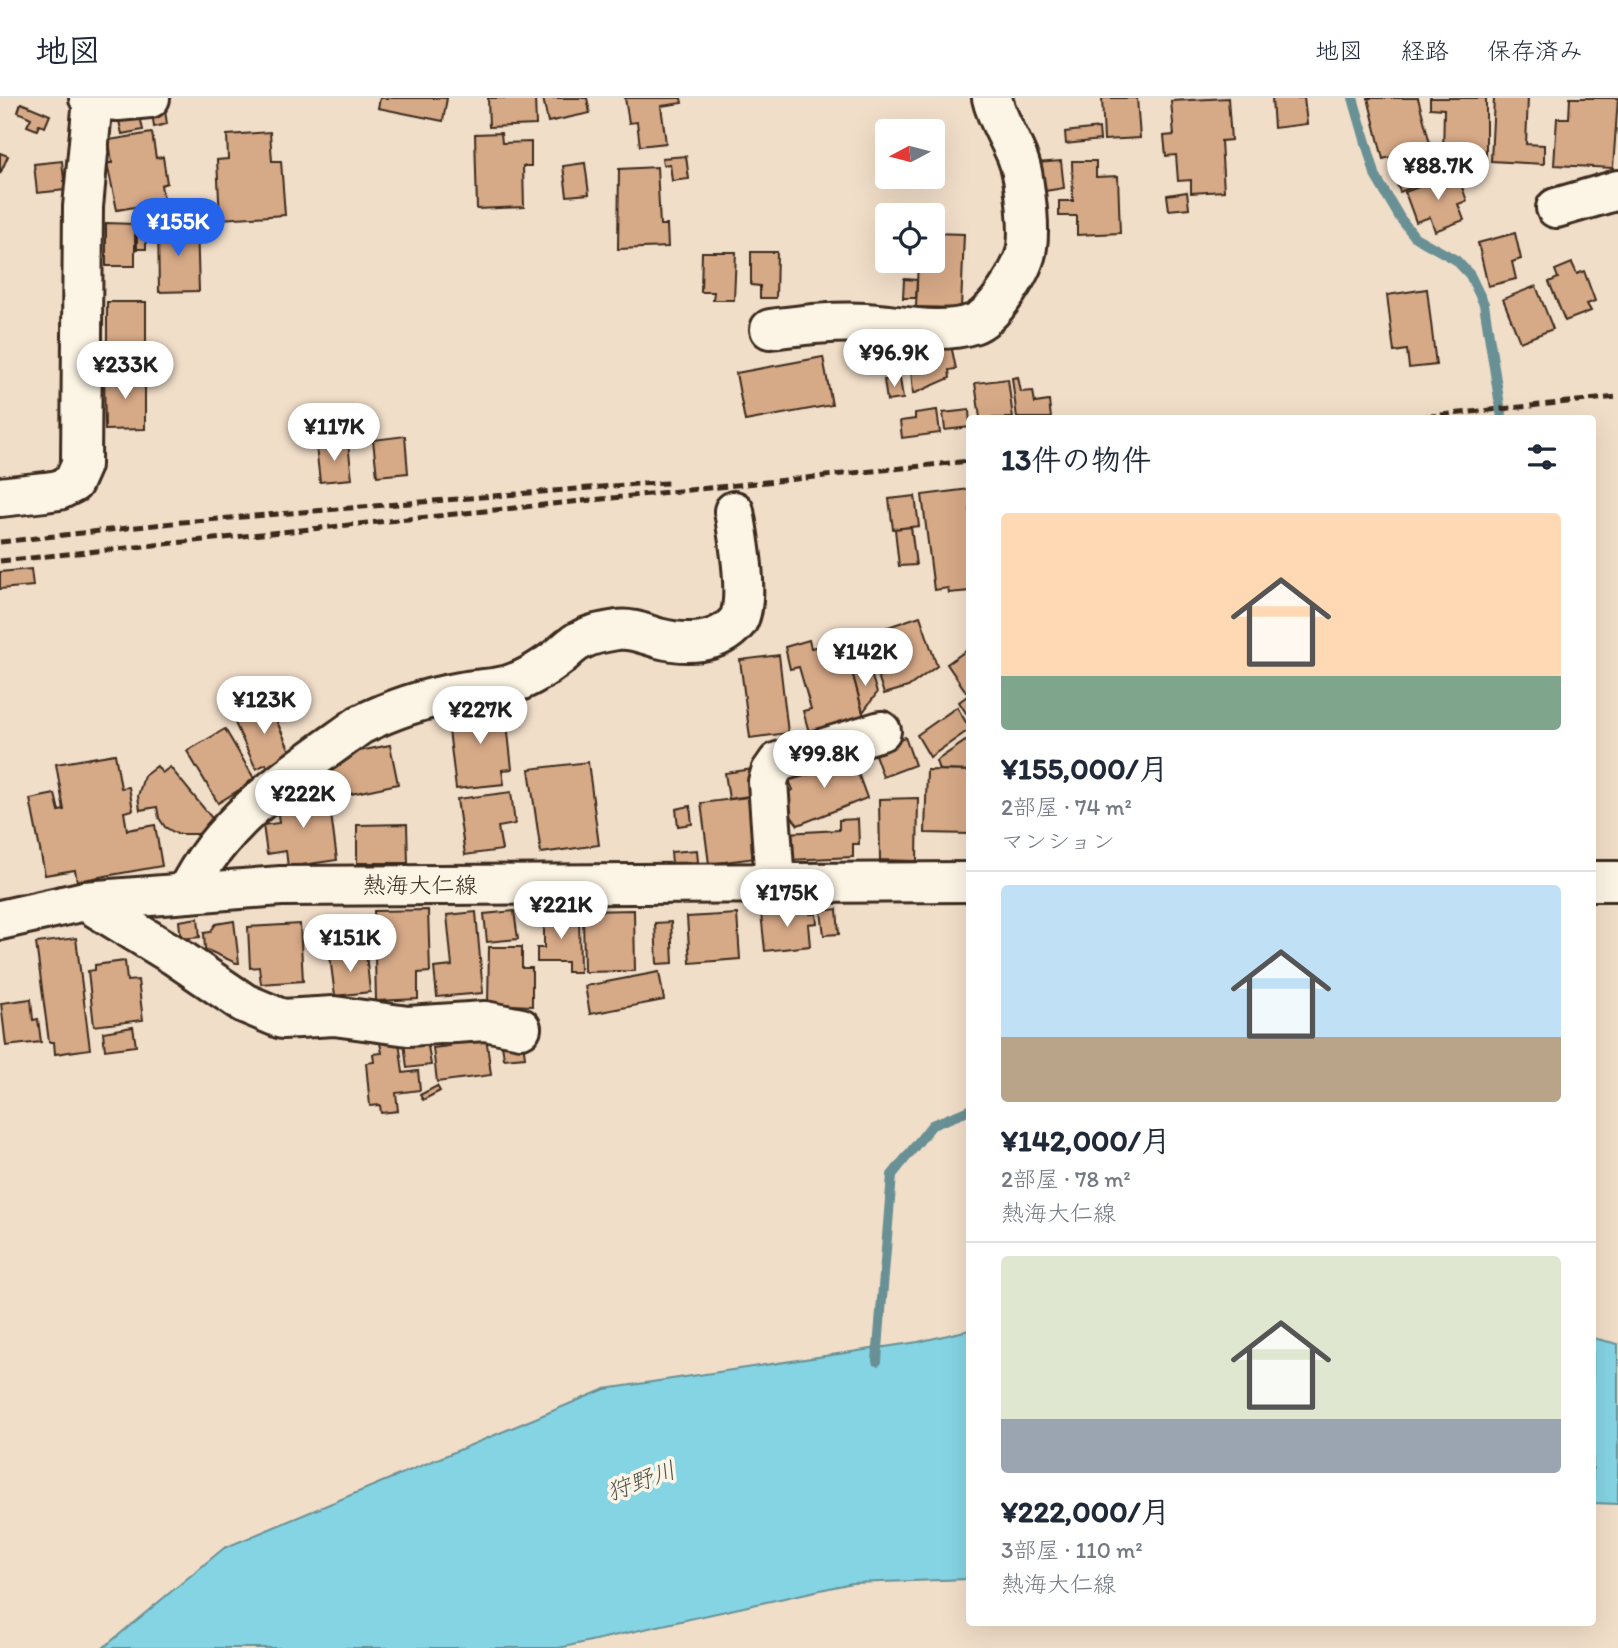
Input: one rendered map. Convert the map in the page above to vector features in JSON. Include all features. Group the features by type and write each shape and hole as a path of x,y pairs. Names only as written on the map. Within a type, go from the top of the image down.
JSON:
{"street":[{"path":"0,496 59,490 73,483 81,465 83,207 91,99 118,101 150,98"},
{"path":"770,329 821,323 956,328 985,319 1000,299 1027,250 1023,176 992,98"},
{"path":"1556,208 1618,190"},
{"path":"186,893 198,868 226,833 258,802 360,724 397,708 435,697 515,683 556,658 579,640 600,633 620,629 675,642 694,642 710,640 726,632 740,620 743,602 743,579 734,511"},
{"path":"775,883 768,782 771,772 778,762 881,731"},
{"path":"1596,881 1618,881"},
{"name":"熱海大仁線","path":"0,920 85,901 281,886 966,882"},
{"path":"85,901 175,956 244,1003 282,1019 334,1016 408,1026 485,1021 521,1028"}],"water":[{"name":"狩野川","path":"966,1331 966,1579 852,1583 559,1648 103,1648 224,1548 605,1389 918,1342"},
{"path":"1596,1339 1618,1344 1618,1504 1596,1503"}],"building":[{"path":"380,98 447,98 443,121 378,108"},
{"path":"488,98 535,98 536,125 489,127"},
{"path":"543,98 587,98 590,113 548,122"},
{"path":"625,98 681,98 682,103 661,106 666,143 640,146 637,122 629,123"},
{"path":"1102,98 1137,98 1140,138 1104,140"},
{"path":"1228,98 1231,140 1221,141 1224,191 1191,193 1191,180 1178,181 1176,155 1166,156 1164,136 1174,135 1171,101"},
{"path":"1272,98 1304,98 1307,124 1274,128"},
{"path":"1368,98 1418,98 1431,147 1383,159"},
{"path":"1430,98 1486,98 1486,156 1443,155 1444,109 1430,108"},
{"path":"1494,98 1528,98 1526,144 1544,145 1544,164 1491,161"},
{"path":"1570,98 1618,98 1613,168 1554,165 1557,118 1569,118"},
{"path":"21,103 50,115 45,127 39,125 37,130 27,126 31,118 18,112"},
{"path":"165,110 167,124 154,127 152,112"},
{"path":"140,116 143,130 122,134 119,121"},
{"path":"1099,128 1100,140 1066,144 1065,132"},
{"path":"270,132 272,161 281,161 285,215 220,219 217,160 228,159 227,135"},
{"path":"152,133 156,158 163,157 167,183 161,185 164,202 117,210 107,163 112,163 109,140"},
{"path":"501,133 502,143 531,142 531,166 523,166 524,207 477,209 475,134"},
{"path":"0,153 8,156 0,174"},
{"path":"686,156 689,179 672,181 670,164 663,165 662,158"},
{"path":"62,161 65,190 37,193 34,164"},
{"path":"1061,161 1064,188 1039,192 1036,163"},
{"path":"1072,161 1096,161 1096,177 1118,176 1120,233 1077,235 1077,216 1059,216 1059,201 1073,201"},
{"path":"1419,161 1427,181 1400,192 1392,171"},
{"path":"585,163 589,194 567,196 563,166"},
{"path":"657,167 660,225 667,225 668,247 618,249 619,169"},
{"path":"1457,173 1467,201 1458,204 1464,220 1435,231 1430,217 1416,222 1405,192"},
{"path":"1187,192 1189,208 1169,210 1167,195"},
{"path":"106,223 135,224 135,266 106,266"},
{"path":"197,224 199,291 159,292 158,225"},
{"path":"137,228 146,228 146,249 137,249"},
{"path":"945,233 964,234 961,308 916,307 917,273 945,273"},
{"path":"1515,233 1521,259 1512,262 1516,279 1488,286 1478,243"},
{"path":"702,252 736,252 734,300 713,300 714,292 701,292"},
{"path":"751,252 777,252 776,298 760,298 760,286 751,285"},
{"path":"1572,263 1577,274 1584,271 1595,301 1587,304 1591,311 1565,321 1549,282 1558,278 1555,270"},
{"path":"904,279 917,280 916,298 903,298"},
{"path":"1536,286 1553,329 1520,342 1503,299"},
{"path":"1427,289 1436,365 1409,368 1407,350 1394,352 1387,295"},
{"path":"107,302 146,302 146,351 107,351"},
{"path":"950,340 956,369 949,370 950,378 913,394 909,342"},
{"path":"823,357 832,405 745,421 736,373"},
{"path":"145,373 145,429 105,430 104,374"},
{"path":"1018,377 1021,392 1033,391 1035,403 1049,401 1051,415 1017,415 1012,378"},
{"path":"900,378 903,399 887,401 884,380"},
{"path":"1008,379 1013,415 980,415 975,383"},
{"path":"937,410 940,433 902,438 900,421 915,419 915,413"},
{"path":"969,410 969,415 966,415 966,427 945,430 943,413"},
{"path":"405,436 408,473 377,476 373,440"},
{"path":"348,443 352,479 320,482 316,446"},
{"path":"966,490 966,591 949,593 948,588 934,590 922,495"},
{"path":"915,496 919,526 893,529 889,499"},
{"path":"911,527 916,565 899,566 895,529"},
{"path":"31,569 33,586 0,589 0,572"},
{"path":"920,616 937,666 908,687 884,694 865,635"},
{"path":"809,640 811,648 844,640 864,717 809,732 803,711 811,709 799,667 790,669 785,647"},
{"path":"966,651 966,692 947,664"},
{"path":"779,655 788,733 750,738 740,660"},
{"path":"870,670 877,693 863,712 853,675"},
{"path":"266,697 294,760 269,771 266,764 256,769 235,723 246,718 242,709"},
{"path":"966,697 966,713 959,702"},
{"path":"505,705 512,769 502,770 504,784 456,789 447,713"},
{"path":"957,707 966,722 966,732 930,757 917,735"},
{"path":"225,729 255,780 218,803 187,751"},
{"path":"905,737 915,765 883,777 873,749"},
{"path":"966,741 966,771 939,770 936,761"},
{"path":"390,745 398,784 337,797 329,757"},
{"path":"115,754 121,788 129,787 133,810 124,812 127,830 155,825 162,866 77,881 75,870 45,875 30,799 55,794 59,811 64,810 56,764"},
{"path":"851,754 867,798 798,825 784,807 782,795 793,790 788,778"},
{"path":"588,762 599,845 541,853 529,769"},
{"path":"157,766 162,773 170,767 216,823 198,834 177,834 165,827 159,818 157,807 140,810 138,796 144,776"},
{"path":"753,769 756,795 729,799 725,773"},
{"path":"927,770 966,771 966,834 925,833"},
{"path":"328,791 337,860 288,867 286,851 267,854 263,825 279,823 276,798"},
{"path":"511,792 515,824 498,827 502,850 465,855 457,799"},
{"path":"748,797 756,858 709,864 701,803"},
{"path":"918,798 917,861 880,860 879,799"},
{"path":"690,806 692,824 678,826 676,809"},
{"path":"858,819 859,844 853,844 853,857 789,860 787,833 839,830 839,820"},
{"path":"407,824 408,863 357,863 357,825"},
{"path":"697,850 698,862 672,864 671,852"},
{"path":"809,908 810,914 816,914 817,923 808,924 810,946 765,951 761,913"},
{"path":"837,909 839,934 824,935 821,911"},
{"path":"428,910 430,972 418,973 418,999 376,1001 374,911"},
{"path":"634,910 635,971 584,972 583,911"},
{"path":"514,911 518,939 487,942 484,914"},
{"path":"476,912 483,993 437,997 434,968 452,966 447,915"},
{"path":"544,914 579,914 580,972 567,972 567,962 537,962 537,948 544,948"},
{"path":"737,914 740,959 690,963 687,917"},
{"path":"198,918 200,937 181,939 179,921"},
{"path":"234,921 239,963 205,949 204,933 210,932 216,924"},
{"path":"671,922 673,963 657,964 655,923"},
{"path":"300,924 303,981 261,984 259,967 250,968 248,927"},
{"path":"76,938 90,1049 55,1054 54,1042 49,1042 36,943"},
{"path":"489,947 522,947 522,968 532,968 532,1006 488,1004"},
{"path":"366,953 370,992 335,996 330,957"},
{"path":"125,961 127,981 138,980 143,1020 94,1026 88,971 95,970 95,965"},
{"path":"659,972 664,1000 590,1014 585,986"},
{"path":"31,999 33,1020 38,1019 41,1042 6,1046 1,1003"},
{"path":"133,1027 136,1046 105,1050 103,1032"},
{"path":"486,1035 491,1075 437,1082 433,1048 450,1046 449,1039"},
{"path":"427,1039 431,1065 407,1068 404,1042"},
{"path":"399,1041 403,1073 418,1071 420,1090 396,1093 398,1111 381,1113 380,1105 370,1106 366,1063 374,1062 373,1054 382,1053 380,1043"},
{"path":"523,1042 525,1057 504,1059 502,1044"},
{"path":"437,1086 440,1091 423,1100 420,1095"}],"waterway":[{"path":"1353,98 1376,177 1400,218 1415,237 1456,260 1470,275 1484,304 1502,415"},
{"path":"877,1361 892,1175 932,1125 966,1112"}],"railway":[{"path":"1441,415 1618,397"},
{"path":"0,561 966,461"},
{"path":"0,542 182,522 670,483"}]}
